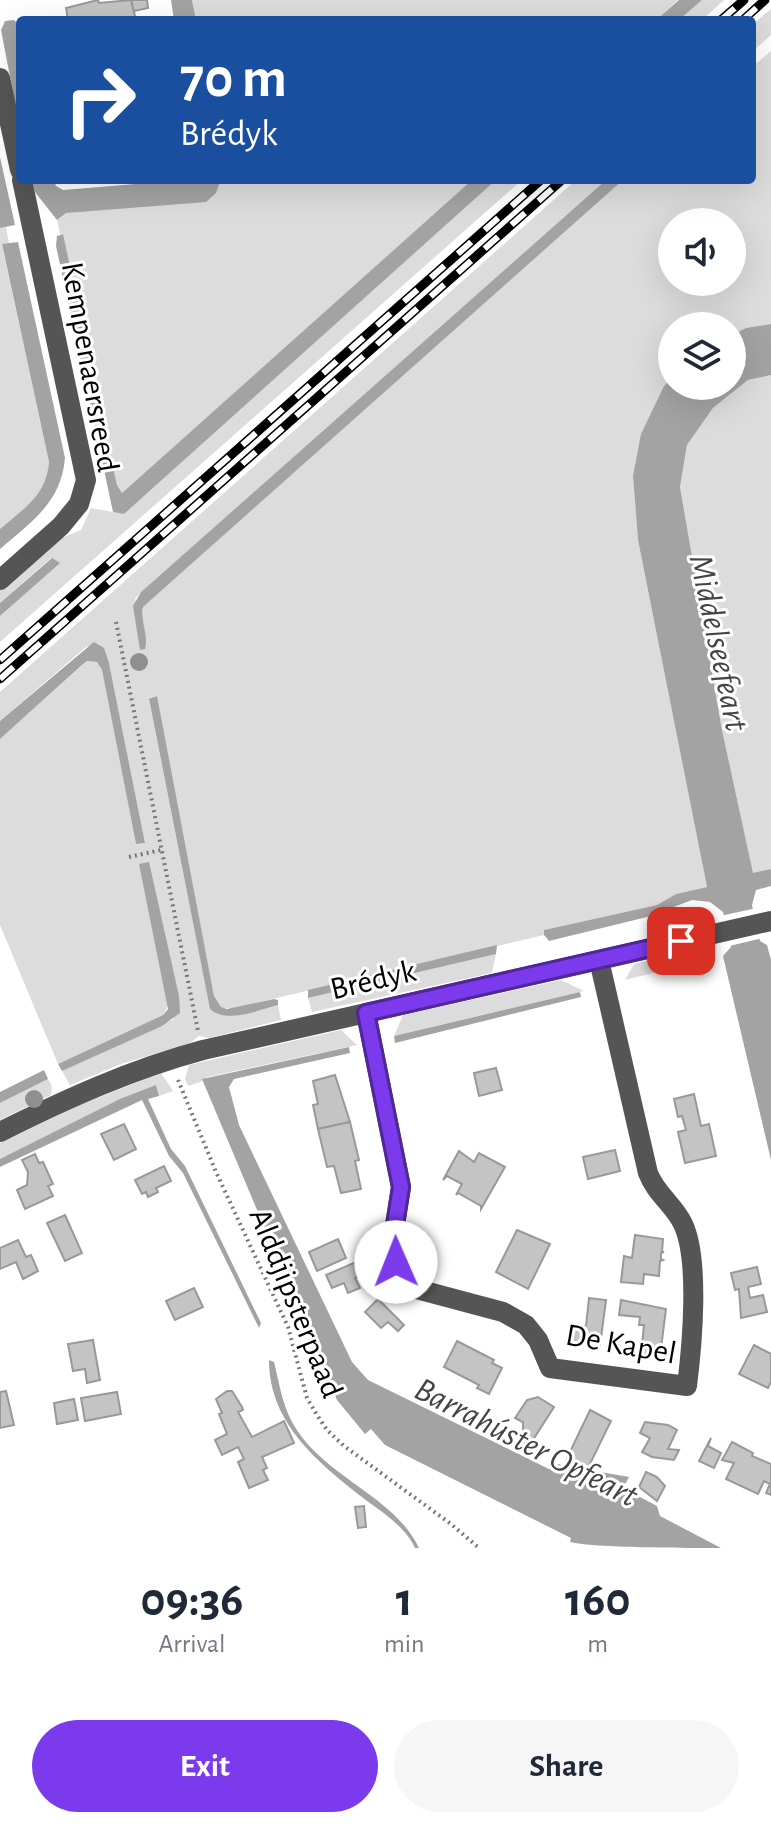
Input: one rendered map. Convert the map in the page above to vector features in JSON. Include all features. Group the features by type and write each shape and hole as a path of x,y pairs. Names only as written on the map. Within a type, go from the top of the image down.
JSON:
{"street":[{"path":"0,78 16,152"},
{"name":"Kempenaersreed","path":"0,580 61,526 79,504 86,480 80,438 23,184"},
{"name":"Brédyk","path":"0,1132 65,1100 170,1059 771,921"},
{"name":"De Kapel","path":"366,1013 401,1187 395,1225 396,1262 401,1276 413,1288 503,1312 526,1325 538,1340 550,1368 687,1386 694,1329 689,1238 682,1220 654,1188 648,1173 599,960"}],"path":[{"path":"116,622 194,1014"},
{"path":"129,857 161,850"},
{"name":"Alddjipsterpaad","path":"170,1059 216,1172 288,1327 307,1398 317,1415 344,1446 479,1548"}],"shaded area":[{"path":"171,0 192,0 195,16 173,16"},
{"path":"192,0 678,0 660,16 195,16"},
{"path":"679,0 702,0 684,16 661,16"},
{"path":"702,0 724,0 706,16 684,16"},
{"path":"771,9 771,35 756,48 756,22"},
{"path":"5,21 16,22 16,107 1,30"},
{"path":"771,51 771,324 746,328 746,312 658,312 659,400 633,476 638,540 707,887 676,894 657,905 544,930 544,935 234,1008 221,1008 214,996 156,696 149,700 210,1008 240,1014 278,1005 281,1020 209,1038 199,1036 190,1043 121,1064 70,1085 62,1071 174,1019 169,1004 163,1015 58,1064 0,925 0,739 87,661 97,662 102,670 136,844 145,843 109,663 87,646 0,721 0,692 572,184 601,184 141,592 135,599 146,644 143,607 619,184 756,184 756,64"},
{"path":"0,157 15,225 0,228"},
{"path":"33,184 55,184 63,190 136,184 219,184 216,193 206,202 66,213 57,220 35,192"},
{"path":"219,184 468,184 122,493 117,485 57,220 66,213 216,193"},
{"path":"468,184 492,184 124,514 113,512 56,246 57,236 63,234 117,485 122,493"},
{"path":"492,184 517,184 0,642 0,616 59,563 51,558 0,603 0,588 54,541 81,530 91,508 124,514"},
{"path":"601,184 619,184 143,607 146,644 145,649 140,650 133,606 141,592"},
{"path":"6,227 9,243 2,245 49,462 39,493 0,529 0,228"},
{"path":"18,242 65,458 58,487 51,499 34,520 0,549 0,529 39,493 49,462 2,244"},
{"path":"771,324 771,375 746,382 746,328"},
{"path":"771,375 771,869 753,874 722,730 680,487 687,445 713,408 723,400 746,400 748,380"},
{"path":"658,399 723,400 713,408 687,445 680,487 722,730 753,873 771,869 771,886 756,890 752,905 760,941 767,945 771,960 771,1160 723,956 731,947 723,912 710,902 692,900 647,917 549,941 544,935 544,930 657,905 676,894 707,887 638,540 633,476 641,434"},
{"path":"52,558 60,563 0,616 0,603"},
{"path":"94,642 104,648 109,663 145,843 136,844 102,670 97,662 87,661 0,739 0,721"},
{"path":"157,696 214,996 221,1007 227,1009 274,999 278,1000 278,1005 234,1016 210,1009 149,699"},
{"path":"149,862 179,996 180,1013 162,1026 62,1071 58,1064 163,1015 168,1009 139,864"},
{"path":"497,945 496,954 308,998 308,990"},
{"path":"496,954 492,973 312,1012 308,998"},
{"path":"667,956 669,969 625,980 634,964"},
{"path":"561,980 584,991 394,1036 403,1015"},
{"path":"580,992 581,997 395,1043 394,1036"},
{"path":"341,1030 357,1045 207,1077 188,1086 185,1079 189,1065"},
{"path":"349,1047 350,1053 234,1079 229,1087 239,1125 352,1362 368,1380 549,1469 559,1464 589,1478 595,1471 629,1477 623,1488 657,1506 660,1516 721,1548 620,1547 570,1542 571,1538 385,1445 371,1429 365,1434 337,1400 202,1079"},
{"path":"44,1070 48,1079 0,1103 0,1092"},
{"path":"161,1073 173,1091 159,1096 156,1085 0,1159 0,1143 84,1103"},
{"path":"48,1079 52,1086 51,1095 0,1120 0,1103"},
{"path":"156,1085 159,1096 148,1099 171,1149 185,1166 261,1323 259,1328 183,1173 169,1156 142,1100 0,1167 0,1159 120,1099"},
{"path":"269,1360 274,1362 292,1422 305,1441 338,1472 393,1514 419,1548 415,1548 394,1522 332,1473 301,1441 278,1404 271,1383"}],"pier":[{"path":"757,908 763,938 725,947 720,916"}],"building":[{"path":"98,0 99,3 131,0 135,16 67,16 66,8"},
{"path":"131,0 147,0 148,8 134,11"},
{"path":"496,1068 502,1090 479,1096 474,1073"},
{"path":"335,1075 350,1122 318,1129 313,1105 318,1104 313,1081"},
{"path":"694,1094 701,1126 709,1124 716,1156 685,1163 678,1132 686,1130 682,1116 678,1117 674,1099"},
{"path":"350,1122 359,1160 355,1161 361,1189 341,1193 334,1166 327,1167 318,1129"},
{"path":"124,1124 136,1149 114,1160 101,1134"},
{"path":"615,1150 620,1171 588,1179 583,1157"},
{"path":"459,1151 474,1162 479,1153 505,1167 481,1209 481,1206 458,1193 456,1195 462,1184 447,1176 443,1180"},
{"path":"35,1154 39,1163 43,1162 53,1184 48,1186 53,1196 25,1209 17,1190 27,1185 28,1172 22,1160"},
{"path":"164,1166 171,1181 156,1188 158,1192 148,1197 146,1192 142,1194 135,1180"},
{"path":"65,1215 82,1253 65,1261 47,1223"},
{"path":"517,1230 550,1244 528,1289 496,1272"},
{"path":"635,1235 663,1239 659,1276 644,1274 643,1284 621,1282 624,1256 632,1258"},
{"path":"338,1239 346,1258 317,1271 309,1252"},
{"path":"18,1240 26,1257 31,1255 38,1271 23,1279 16,1262 0,1269 0,1248"},
{"path":"356,1262 362,1275 355,1278 360,1288 348,1293 344,1283 332,1288 326,1275"},
{"path":"757,1267 761,1284 748,1287 750,1298 763,1295 767,1312 741,1318 739,1289 735,1290 731,1273"},
{"path":"194,1288 203,1307 175,1320 166,1301"},
{"path":"589,1298 606,1300 600,1346 568,1342 570,1324 586,1326"},
{"path":"378,1299 404,1325 398,1331 388,1322 381,1328 365,1312"},
{"path":"621,1300 666,1309 660,1356 641,1354 644,1325 639,1325 640,1317 619,1315"},
{"path":"93,1340 100,1380 87,1383 85,1369 73,1371 68,1344"},
{"path":"457,1341 494,1360 492,1363 502,1368 489,1394 477,1388 479,1385 444,1367"},
{"path":"754,1345 771,1354 771,1382 768,1388 739,1374"},
{"path":"6,1391 14,1425 0,1428 0,1392"},
{"path":"232,1391 242,1407 243,1410 238,1412 252,1437 284,1421 294,1443 262,1457 268,1480 249,1488 238,1462 244,1459 238,1447 222,1455 215,1440 227,1434 216,1399"},
{"path":"117,1392 121,1414 85,1421 81,1398"},
{"path":"538,1397 554,1407 531,1443 523,1443 523,1422 515,1418 527,1400"},
{"path":"74,1399 78,1420 57,1424 54,1403"},
{"path":"590,1410 611,1421 588,1468 567,1458"},
{"path":"645,1422 668,1425 677,1430 668,1449 679,1450 674,1460 652,1457 642,1452 650,1438 640,1433"},
{"path":"711,1438 708,1446 721,1453 714,1468 699,1461"},
{"path":"732,1442 771,1464 771,1495 766,1493 770,1484 764,1481 758,1494 726,1479 734,1463 722,1460"},
{"path":"646,1472 657,1477 665,1486 657,1501 639,1487"},
{"path":"364,1506 366,1527 358,1528 355,1507"}],"railway":[{"path":"726,16 744,0"},
{"path":"747,16 765,0"},
{"path":"0,660 536,184"},
{"path":"0,679 557,184"}],"route":[{"path":"396,1262 395,1225 401,1187 366,1013 681,941"}],"water label":[{"name":"Middelseefeart","path":"718,643"},
{"name":"Barrahúster Opfeart","path":"526,1443"}]}
